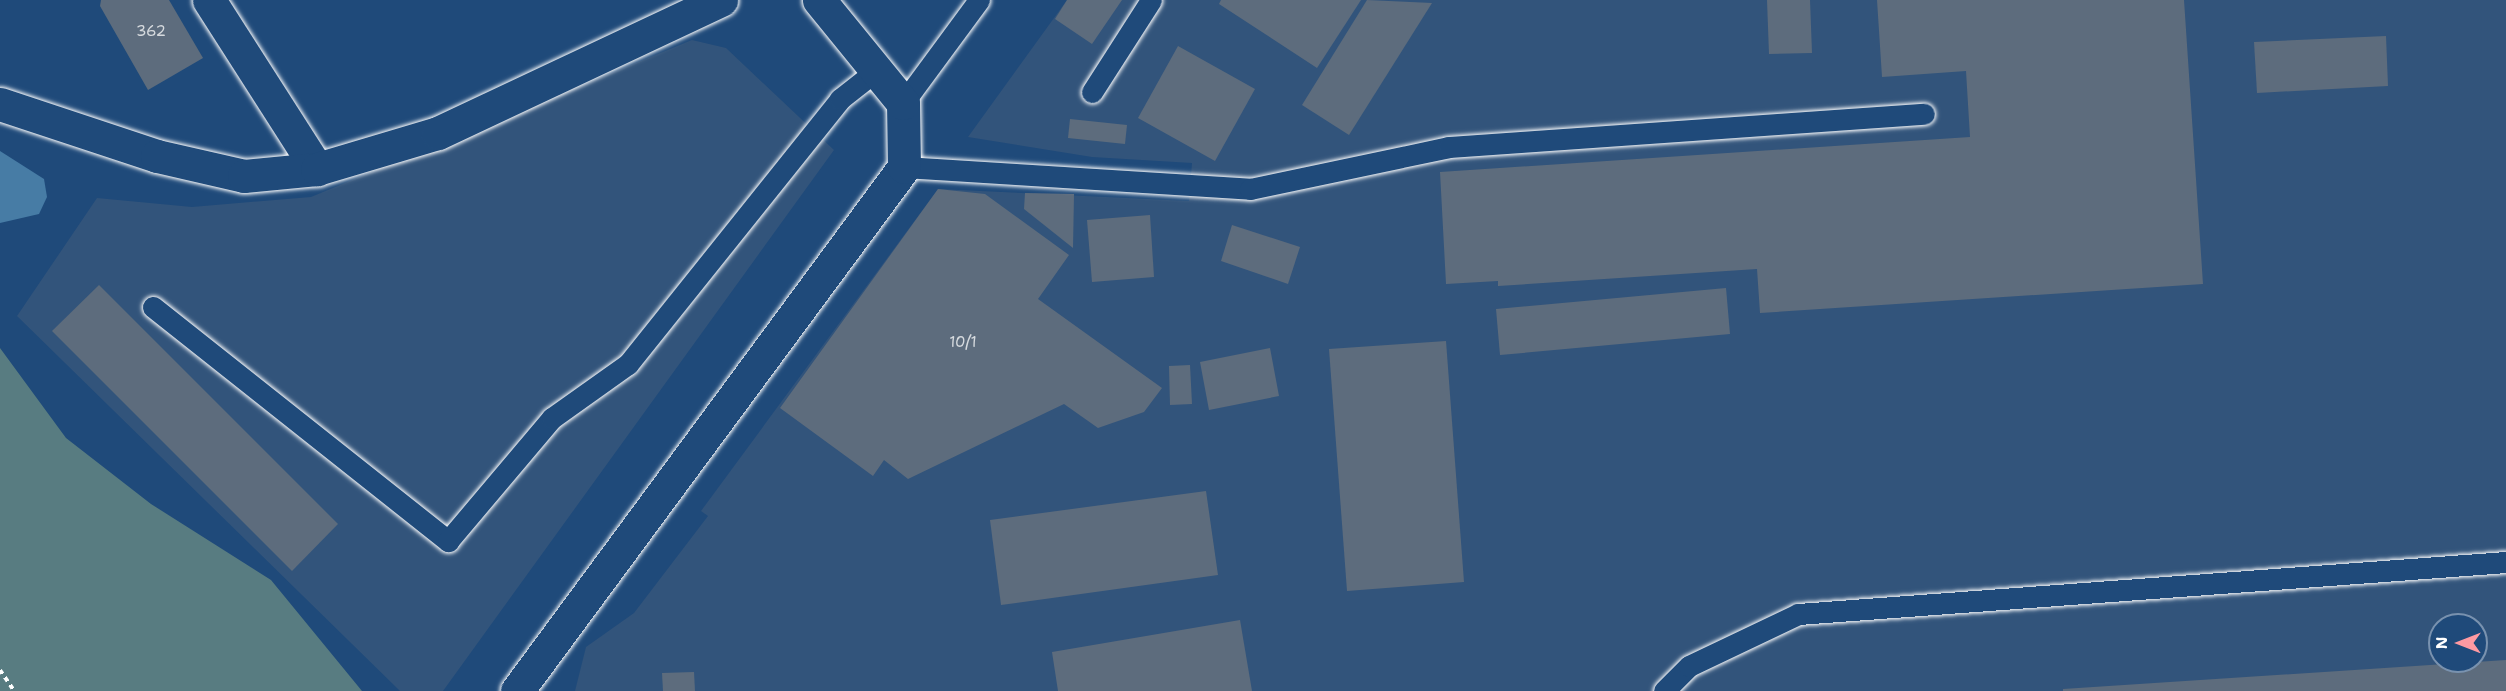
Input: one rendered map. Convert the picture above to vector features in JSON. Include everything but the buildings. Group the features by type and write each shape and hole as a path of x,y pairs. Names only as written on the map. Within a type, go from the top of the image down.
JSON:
{"street":[{"path":"209,0 317,169"},
{"path":"0,104 157,156 244,176 317,169 438,133 721,0"},
{"path":"517,691 904,166 903,103 819,0"}],"lane":[{"path":"903,103 979,0"},
{"path":"1092,92 1151,0"},
{"path":"153,307 448,541 552,418 628,364 833,108 877,70"},
{"path":"904,166 1250,189 1449,147 1924,114"},
{"path":"1664,691 1689,666 1798,614 2506,562"}],"path":[{"path":"0,670 14,691"}],"shaded area":[{"path":"1067,0 2506,0 2506,691 575,691 586,647 634,613 708,516 701,511 938,189 1189,201 1192,163 1092,157 968,137"},
{"path":"692,40 726,48 834,150 443,691 400,691 17,316 97,198 192,207 311,197"},
{"path":"0,151 44,179 47,197 39,214 0,223"}],"green space":[{"path":"0,348 66,438 151,504 271,580 362,691 0,691"}]}
